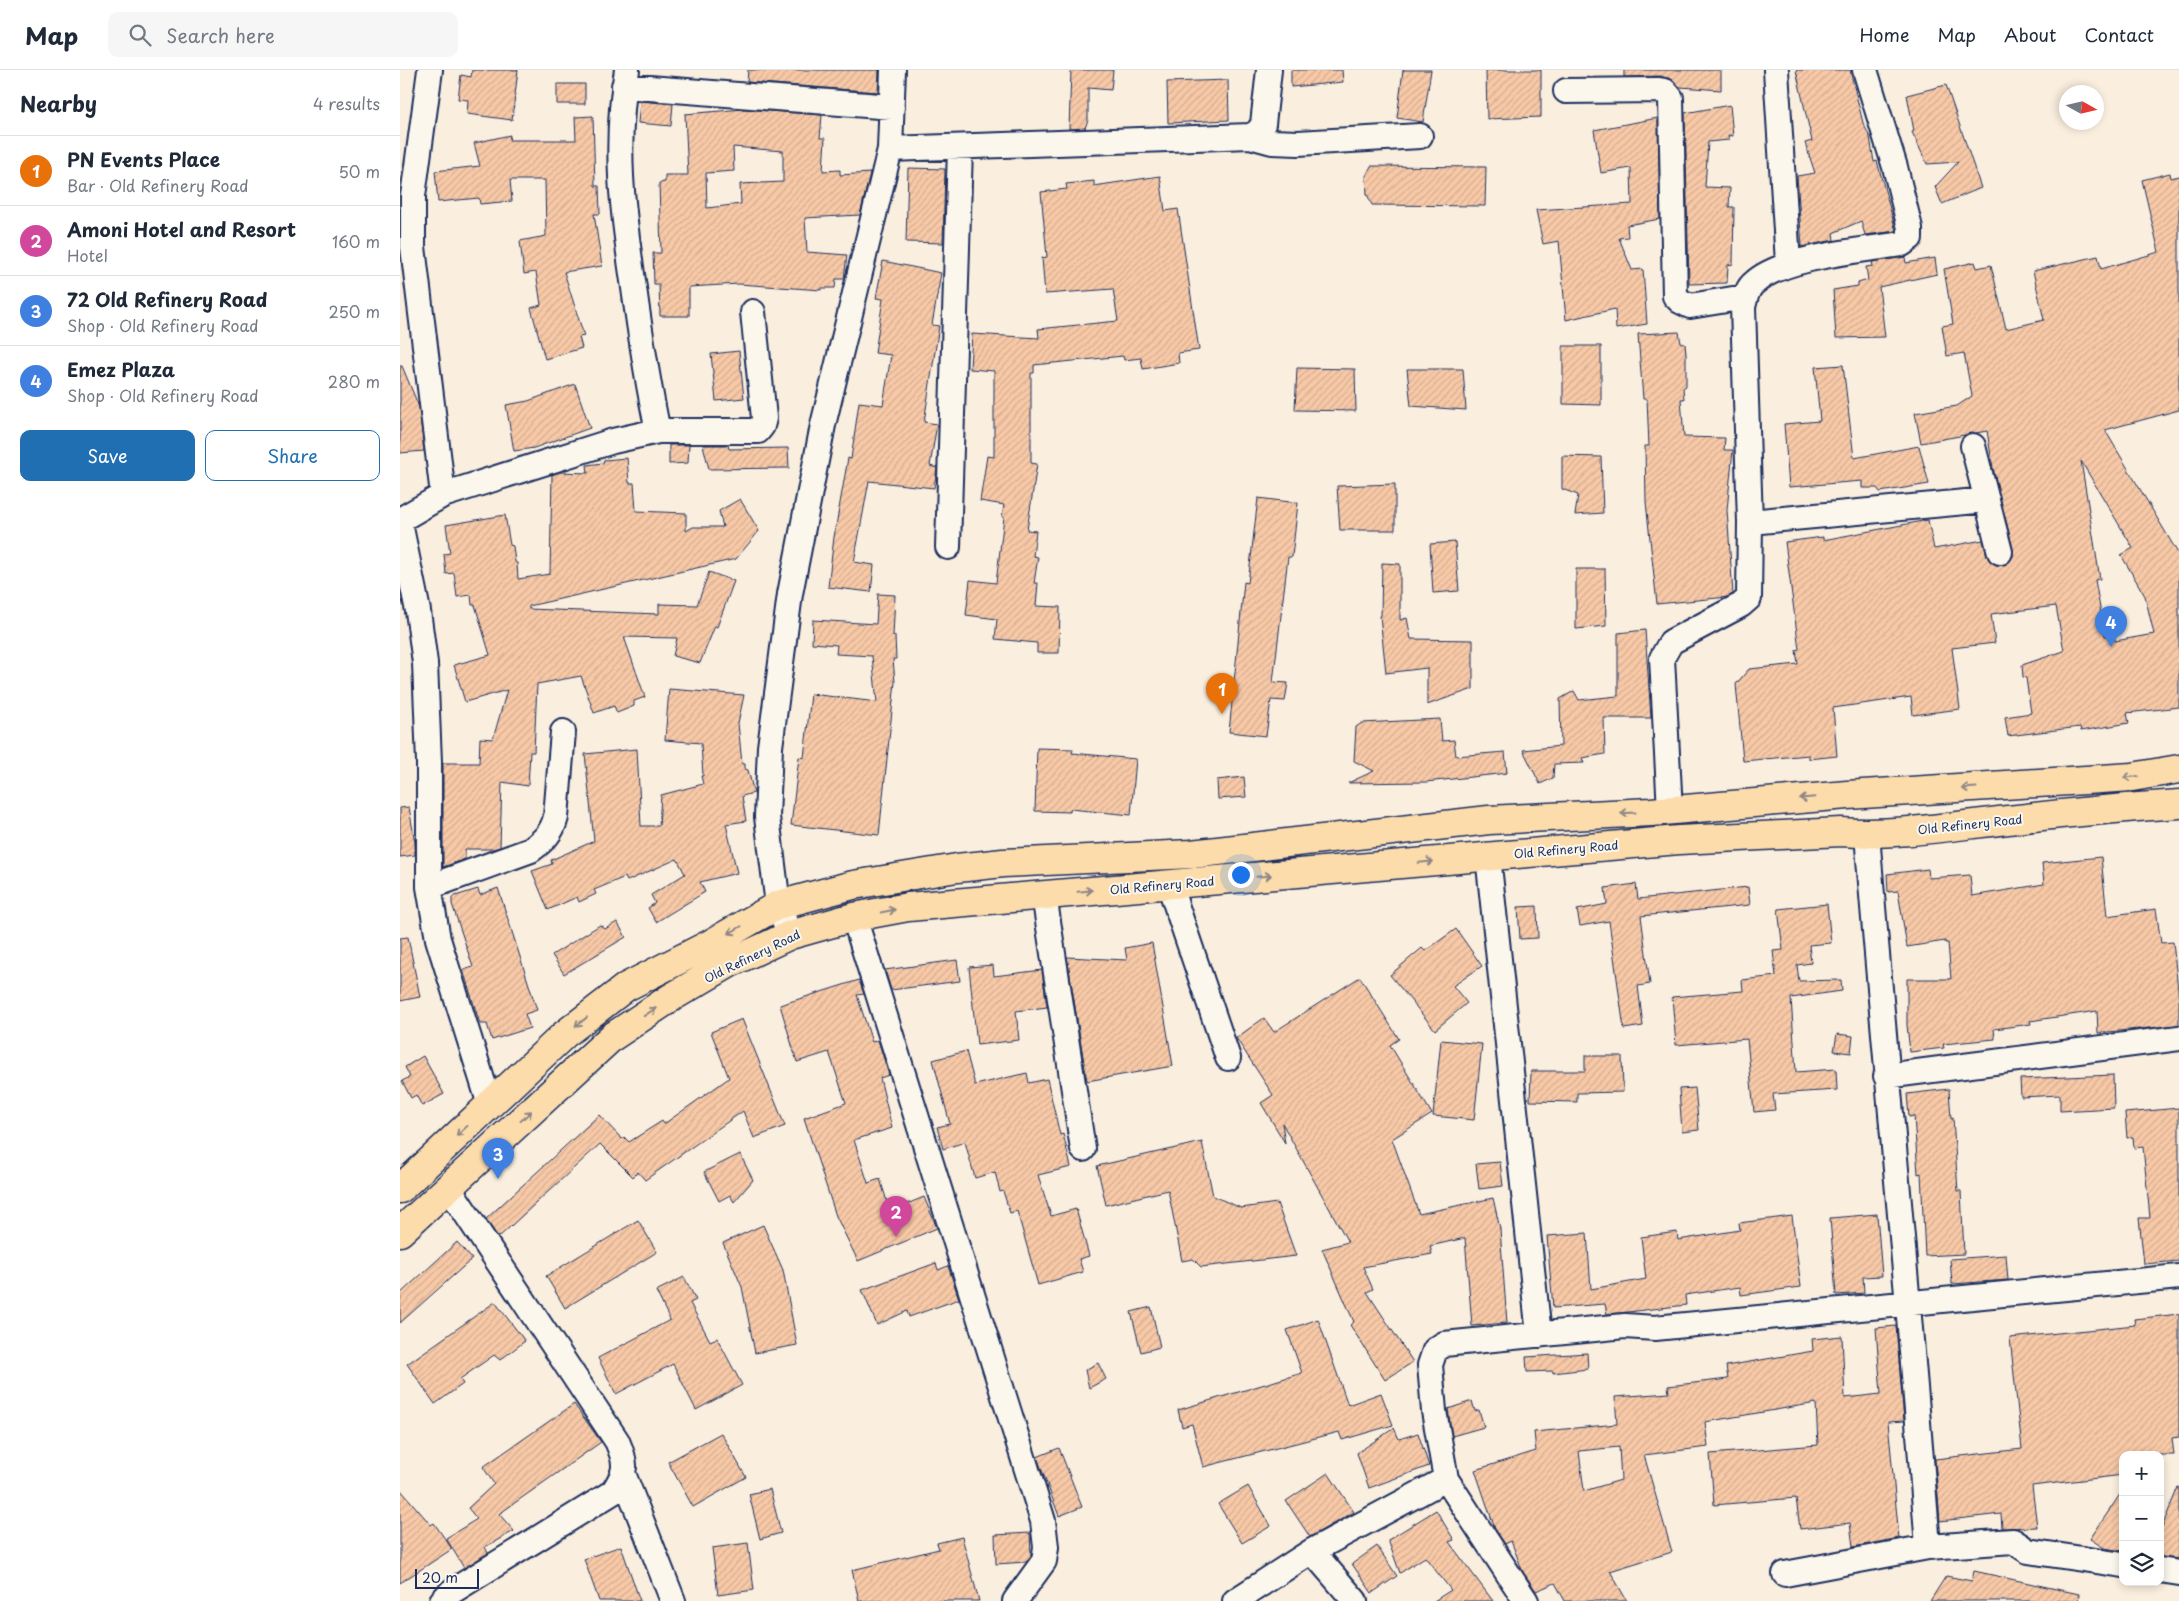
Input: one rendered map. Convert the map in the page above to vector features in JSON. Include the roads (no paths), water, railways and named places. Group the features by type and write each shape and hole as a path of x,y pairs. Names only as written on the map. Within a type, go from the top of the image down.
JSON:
{"main road":[{"path":"400,1189 565,1034 626,987 712,943 778,906 853,885 957,868 1003,863 1191,854 1489,820 1670,811 1847,795 2132,777 2155,775 2179,769"},
{"name":"Old Refinery Road","path":"400,1232 612,1038 672,997 730,963 790,934 854,917 908,907 1488,856 1679,840 1841,832 1867,834 2093,810 2179,804"}],"street":[{"path":"430,70 414,196 413,247 443,496"},
{"path":"790,934 778,906 767,817 770,747 790,594 823,425 890,150 893,70"},
{"path":"1250,136 1258,132 1263,124 1269,70"},
{"path":"1776,70 1788,264"},
{"path":"1670,811 1662,658 1671,642 1741,605 1749,598 1750,522 1743,307 1745,297 1752,284 1764,275 1788,264 1902,244 1910,238 1910,228 1895,167 1864,70"},
{"path":"658,431 647,379 621,196 619,139 626,78 892,106"},
{"path":"1566,91 1665,91 1671,98 1675,296 1690,306 1745,297"},
{"path":"890,150 1250,136 1272,142 1298,143 1420,136"},
{"path":"948,547 960,148"},
{"path":"490,1105 438,939 428,887 429,762 425,663 418,611 400,522 443,496 613,441 658,431 758,430 762,426 764,418 753,312"},
{"path":"1973,446 2000,552"},
{"path":"1750,522 1987,500"},
{"path":"428,887 532,850 545,840 553,828 556,817 563,732"},
{"path":"1867,834 1886,1076 1909,1302 1928,1547"},
{"path":"1488,856 1539,1335"},
{"path":"1169,884 1228,1058"},
{"path":"1044,895 1083,1149"},
{"path":"854,917 1043,1521 1046,1547 1044,1561 1015,1601"},
{"path":"1886,1076 2179,1038"},
{"path":"449,1188 616,1440 624,1456 624,1476 673,1601"},
{"path":"1526,1601 1446,1479 1434,1411 1430,1365 1434,1350 1444,1344 1625,1326 1655,1328 2179,1277"},
{"path":"442,1601 450,1592 613,1492 624,1476"},
{"path":"1251,1597 1312,1551 1446,1479"},
{"path":"1784,1574 1928,1547 2013,1542 2028,1551 2119,1564"},
{"path":"1312,1551 1355,1601"},
{"path":"2164,1571 2179,1573"}],"place":[{"name":"Emez Plaza","path":"2111,647"},
{"name":"PN Events Place","path":"1222,714"},
{"name":"72 Old Refinery Road","path":"498,1179"},
{"name":"Amoni Hotel and Resort","path":"896,1237"}]}
